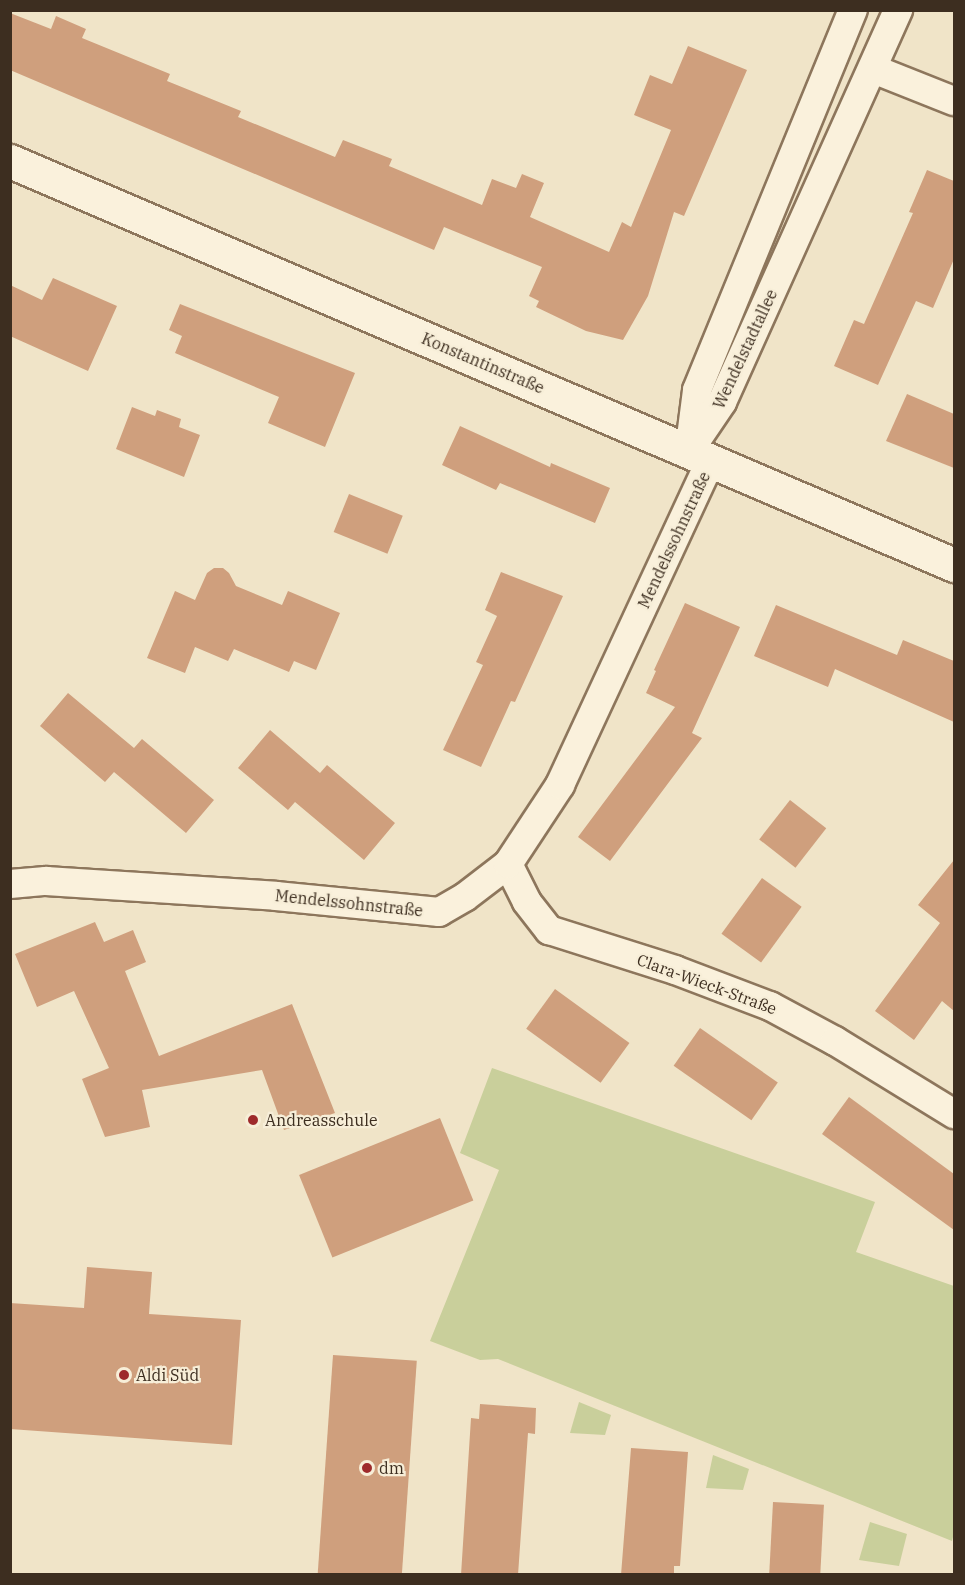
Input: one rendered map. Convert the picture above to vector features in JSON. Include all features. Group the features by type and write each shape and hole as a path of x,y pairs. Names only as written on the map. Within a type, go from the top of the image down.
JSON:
{"main road":[{"name":"Konstantinstraße","path":"10,161 954,565"}],"street":[{"name":"Wendelstadtallee","path":"700,456 697,390 853,10"},
{"name":"Wendelstadtallee","path":"700,456 722,402 898,10"},
{"path":"873,69 954,101"},
{"name":"Mendelssohnstraße","path":"10,884 46,881 276,896 439,912 465,897 508,864 560,785 700,456"},
{"name":"Clara-Wieck-Straße","path":"508,864 527,902 549,930 675,970 770,1006 835,1041 954,1114"}],"green space":[{"path":"492,1068 875,1202 856,1252 954,1286 954,1533 952,1541 498,1359 480,1360 430,1341 499,1170 460,1153"},
{"path":"579,1402 611,1415 605,1435 570,1433"},
{"path":"713,1455 749,1469 743,1490 706,1488"},
{"path":"870,1522 907,1534 899,1566 859,1560"}],"building":[{"path":"10,13 51,29 56,16 86,29 82,38 170,74 167,81 241,111 238,117 335,157 343,140 392,159 389,166 482,205 492,179 516,188 522,174 544,183 530,217 609,252 622,222 631,227 671,130 634,115 650,75 672,84 688,46 747,70 684,216 674,212 648,296 623,340 586,331 536,307 539,301 529,296 542,267 444,227 434,250 10,70"},
{"path":"927,170 954,181 954,259 933,308 916,301 878,385 834,366 854,320 864,324 913,213 909,212"},
{"path":"53,278 117,306 88,371 10,336 10,285 42,300"},
{"path":"180,304 355,373 325,447 268,423 279,397 175,353 182,336 169,330"},
{"path":"907,394 954,414 954,468 886,441"},
{"path":"132,407 155,416 157,410 181,419 179,427 200,435 184,477 116,449"},
{"path":"460,426 550,467 551,463 610,488 595,523 500,483 496,490 442,465"},
{"path":"349,494 403,516 387,554 334,532"},
{"path":"214,568 223,568 229,573 236,586 282,605 288,591 340,613 316,670 294,661 289,672 234,649 228,661 195,647 185,673 147,658 175,591 195,600 207,573"},
{"path":"501,572 563,596 515,702 511,701 481,767 443,750 483,665 476,662 497,616 485,610"},
{"path":"685,603 740,627 692,733 702,738 610,861 578,837 675,707 646,693 656,671 654,670"},
{"path":"776,605 897,655 903,640 954,661 954,722 835,669 828,687 754,656"},
{"path":"68,693 134,748 142,739 214,800 186,833 114,772 105,782 40,726"},
{"path":"270,730 320,773 327,765 395,823 364,860 295,802 288,810 238,768"},
{"path":"790,800 826,828 795,868 759,839"},
{"path":"954,860 954,1011 942,1001 914,1040 875,1011 940,923 918,905"},
{"path":"762,878 802,907 761,963 721,934"},
{"path":"95,922 104,942 133,930 146,962 125,971 159,1056 292,1004 335,1113 284,1130 262,1070 142,1090 150,1127 105,1137 82,1079 109,1068 74,991 37,1007 15,954"},
{"path":"555,989 629,1043 601,1083 526,1029"},
{"path":"700,1028 778,1082 751,1120 674,1066"},
{"path":"849,1097 954,1174 954,1230 822,1134"},
{"path":"440,1118 473,1201 332,1257 299,1175"},
{"name":"Aldi Süd","path":"87,1267 152,1272 149,1314 241,1320 232,1445 10,1429 10,1303 84,1308"},
{"name":"dm","path":"333,1355 417,1361 402,1574 318,1574"},
{"path":"480,1404 536,1408 535,1434 528,1433 518,1575 461,1575 471,1418 479,1419"},
{"path":"631,1448 688,1452 680,1566 674,1566 674,1575 621,1575"},
{"path":"773,1502 824,1505 820,1574 769,1574"}],"place":[{"name":"Andreasschule","path":"253,1120"},
{"name":"Aldi Süd","path":"124,1375"},
{"name":"dm","path":"367,1468"}]}
